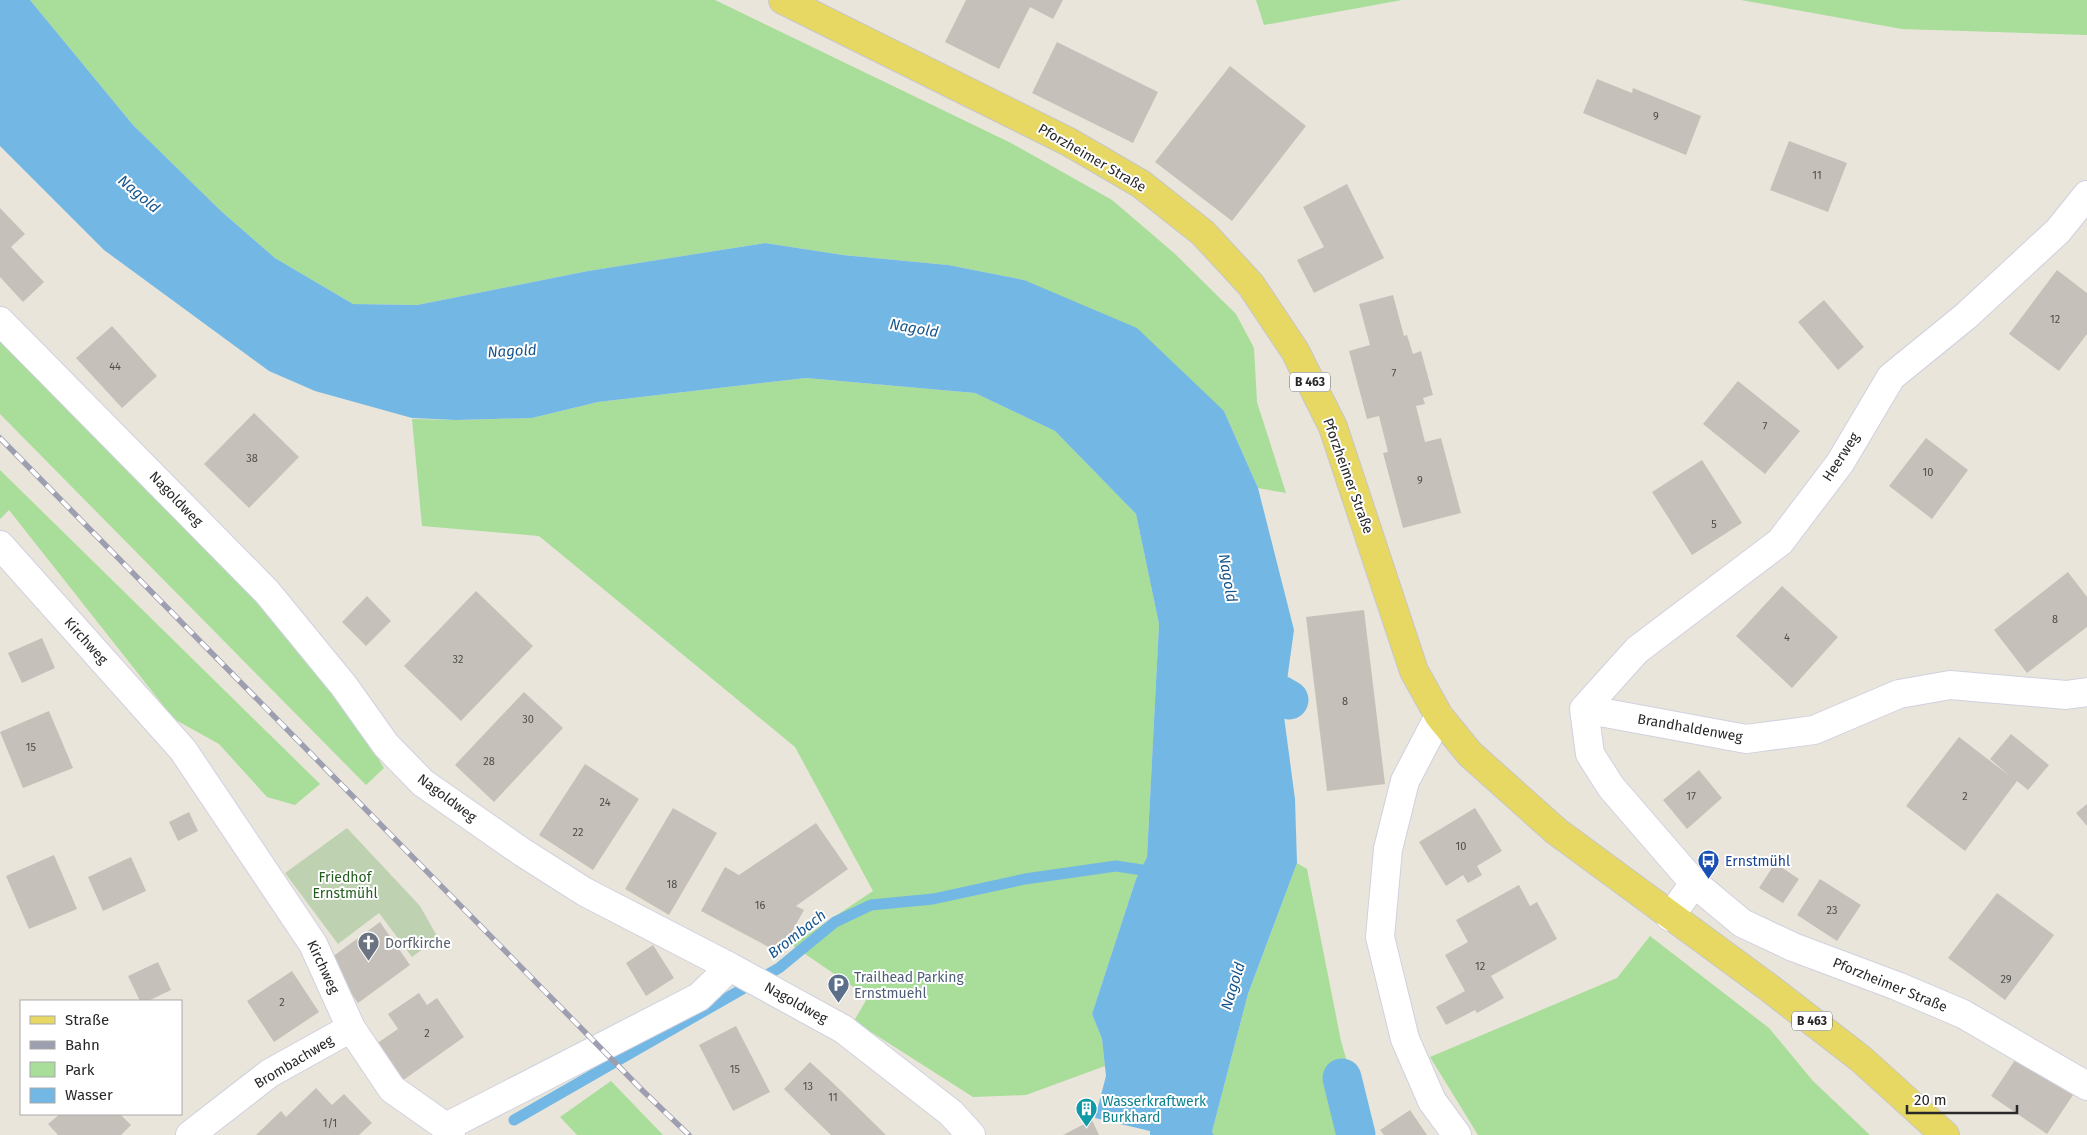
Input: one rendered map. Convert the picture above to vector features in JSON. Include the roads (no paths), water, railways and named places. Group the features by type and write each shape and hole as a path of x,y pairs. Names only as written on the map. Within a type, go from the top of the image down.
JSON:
{"main road":[{"name":"Pforzheimer Straße","path":"783,0 1069,142 1141,184 1203,233 1251,285 1295,351 1333,427 1414,670 1439,716 1470,754 1556,831 1861,1059 1945,1135"}],"street":[{"name":"Heerweg","path":"1584,709 1636,650 1780,542 1840,463 1891,377 1966,316 2058,231 2087,195"},
{"name":"Nagoldweg","path":"0,321 267,592 344,686 386,745 423,783 522,852 585,892 735,969 843,1029 951,1113 971,1135"},
{"name":"Kirchweg","path":"0,545 183,750 313,944 351,1028 392,1088 448,1131 574,1059 699,997 735,969"},
{"name":"Brandhaldenweg","path":"1584,709 1746,740 1814,730 1899,694 1950,685 2066,695 2087,692"},
{"name":"Pforzheimer Straße","path":"1584,709 1590,754 1611,787 1694,883 1742,923 1793,947 1897,986 1962,1014 2087,1086"},
{"path":"1439,716 1405,781 1388,849 1380,937 1404,1039 1432,1101 1457,1135"},
{"path":"1670,917 1694,883"},
{"name":"Brombachweg","path":"190,1135 270,1073 351,1028"}],"water":[{"name":"Nagold","path":"0,0 30,0 133,125 221,211 275,258 353,304 417,305 588,271 765,243 843,255 948,265 1024,280 1137,328 1224,411 1258,488 1294,630 1283,709 1295,799 1297,863 1248,994 1212,1132 1214,1135 1150,1135 1150,1131 1095,1118 1106,1076 1102,1039 1092,1014 1136,879 1147,857 1159,624 1136,514 1055,431 975,393 806,378 598,402 532,418 456,420 412,418 315,391 269,371 104,250 0,146"}],"waterway":[{"path":"1263,685 1289,700"},
{"name":"Brombach","path":"514,1120 779,968 835,922 871,905 933,899 1025,879 1116,866 1155,872"},
{"path":"1342,1078 1356,1135"}],"railway":[{"path":"0,438 643,1091 689,1135"}],"place":[{"name":"Ernstmühl","path":"1709,880"},
{"name":"Dorfkirche","path":"369,962"},
{"name":"Trailhead Parking Ernstmuehl","path":"838,1004"},
{"name":"Wasserkraftwerk Burkhard","path":"1086,1128"}],"park label":[{"name":"Friedhof Ernstmühl","path":"345,886"}]}
